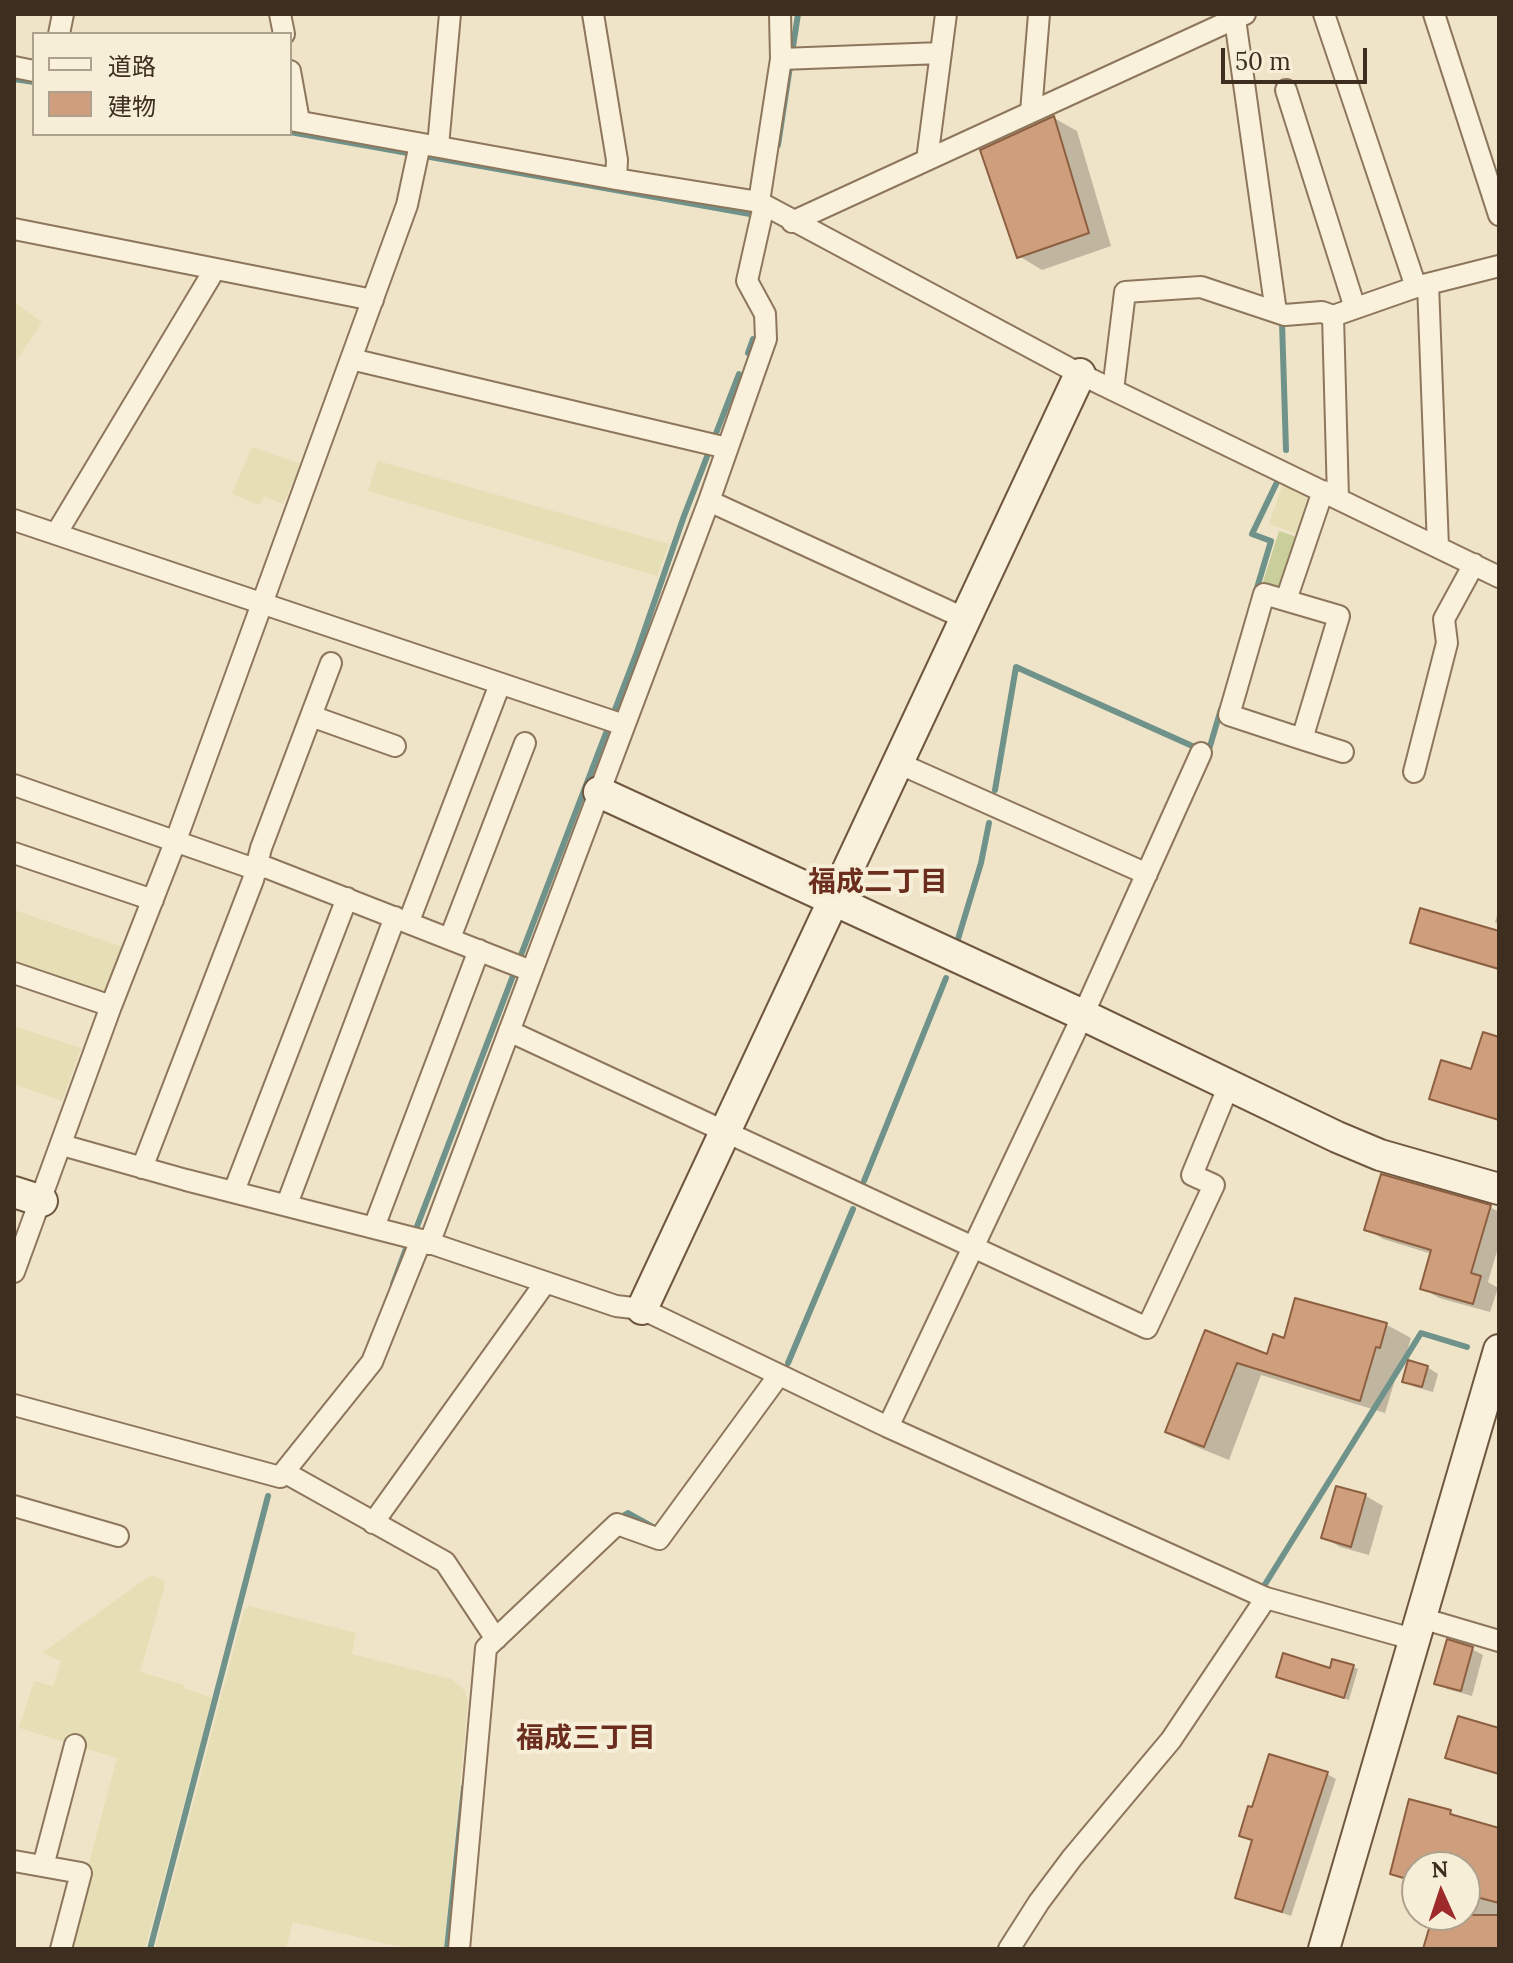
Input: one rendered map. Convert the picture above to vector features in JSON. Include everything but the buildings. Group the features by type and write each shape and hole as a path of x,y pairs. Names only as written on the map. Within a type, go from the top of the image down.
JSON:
{"street":[{"path":"14,1272 28,1196 62,1145 407,205 423,151 450,14"},
{"path":"593,14 617,160 616,179"},
{"path":"14,1405 280,1477 372,1362 425,1242 509,1031 521,967 599,792 615,722 709,501 717,445 766,339 765,314 747,281 788,59 780,14"},
{"path":"927,160 946,14"},
{"path":"1031,112 1039,14"},
{"path":"1324,14 1422,286 1438,547"},
{"path":"1434,14 1499,215"},
{"path":"792,222 1240,16 1276,312"},
{"path":"788,59 941,53"},
{"path":"1286,90 1355,308"},
{"path":"292,96 294,120 423,151 761,204 1080,374 1499,577"},
{"path":"14,229 373,300"},
{"path":"1113,390 1125,292 1201,287 1285,315 1322,312 1333,316 1422,286 1499,266"},
{"path":"56,534 215,269"},
{"path":"1286,600 1331,494 1333,316"},
{"path":"351,359 717,445"},
{"path":"642,1309 1080,374"},
{"path":"709,501 966,619"},
{"path":"14,520 615,722"},
{"path":"1414,772 1447,643 1444,619 1474,564"},
{"path":"1302,739 1339,616 1264,594 1229,715 1302,739 1343,752"},
{"path":"142,1168 331,663"},
{"path":"287,1204 500,684"},
{"path":"311,716 395,746"},
{"path":"450,938 525,743"},
{"path":"888,1427 1083,1015 1201,753"},
{"path":"898,763 1147,874"},
{"path":"14,785 246,866 268,868 521,967"},
{"path":"599,792 1083,1015 1337,1137 1380,1155 1499,1189"},
{"path":"14,853 153,900"},
{"path":"234,1191 347,898"},
{"path":"374,1227 479,950"},
{"path":"14,973 111,1006"},
{"path":"509,1031 1147,1328 1214,1185 1192,1175 1229,1085"},
{"path":"62,1145 374,1227 616,1306 642,1309 888,1427 1266,1598 1418,1629 1499,1641"},
{"path":"373,1523 545,1283"},
{"path":"1324,1949 1499,1350"},
{"path":"459,1949 486,1648 617,1524 659,1539 779,1375"},
{"path":"284,1472 445,1562 496,1639"},
{"path":"14,1506 118,1536"},
{"path":"1009,1949 1072,1858 1171,1740 1266,1598"},
{"path":"43,1866 75,1745"},
{"path":"14,1861 81,1873 61,1949"}],"shaded area":[{"path":"14,302 42,322 14,364"},
{"path":"252,447 301,464 283,504 264,496 259,505 232,494"},
{"path":"378,461 669,544 657,576 368,491"},
{"path":"1284,481 1316,492 1301,535 1269,524"},
{"path":"14,910 123,947 104,992 96,996 14,968"},
{"path":"14,1026 81,1048 62,1101 14,1084"},
{"path":"151,1575 164,1580 164,1589 140,1672 185,1685 184,1688 212,1698 145,1949 66,1949 117,1758 19,1728 34,1681 53,1686 61,1661 42,1653"},
{"path":"249,1606 356,1633 352,1654 451,1679 465,1691 468,1702 444,1949 387,1944 293,1922 286,1949 155,1949 244,1610"}],"green space":[{"path":"1279,531 1300,538 1283,592 1262,585"}],"waterway":[{"path":"778,145 798,14"},
{"path":"14,79 32,82"},
{"path":"292,132 750,214"},
{"path":"1282,322 1286,450"},
{"path":"748,353 753,339"},
{"path":"416,1229 637,652 684,516 739,374"},
{"path":"1256,591 1271,541 1252,534 1278,480"},
{"path":"995,790 1016,667 1208,753 1221,709"},
{"path":"958,939 981,863 989,823"},
{"path":"864,1181 946,978"},
{"path":"788,1363 853,1209"},
{"path":"14,1239 16,1235"},
{"path":"393,1284 407,1246"},
{"path":"1264,1586 1421,1333 1467,1347"},
{"path":"150,1949 268,1496"},
{"path":"616,1520 628,1513 655,1528"},
{"path":"447,1949 464,1787"}],"district":[{"name":"福成二丁目","path":"878,883"},
{"name":"福成三丁目","path":"586,1739"}]}
